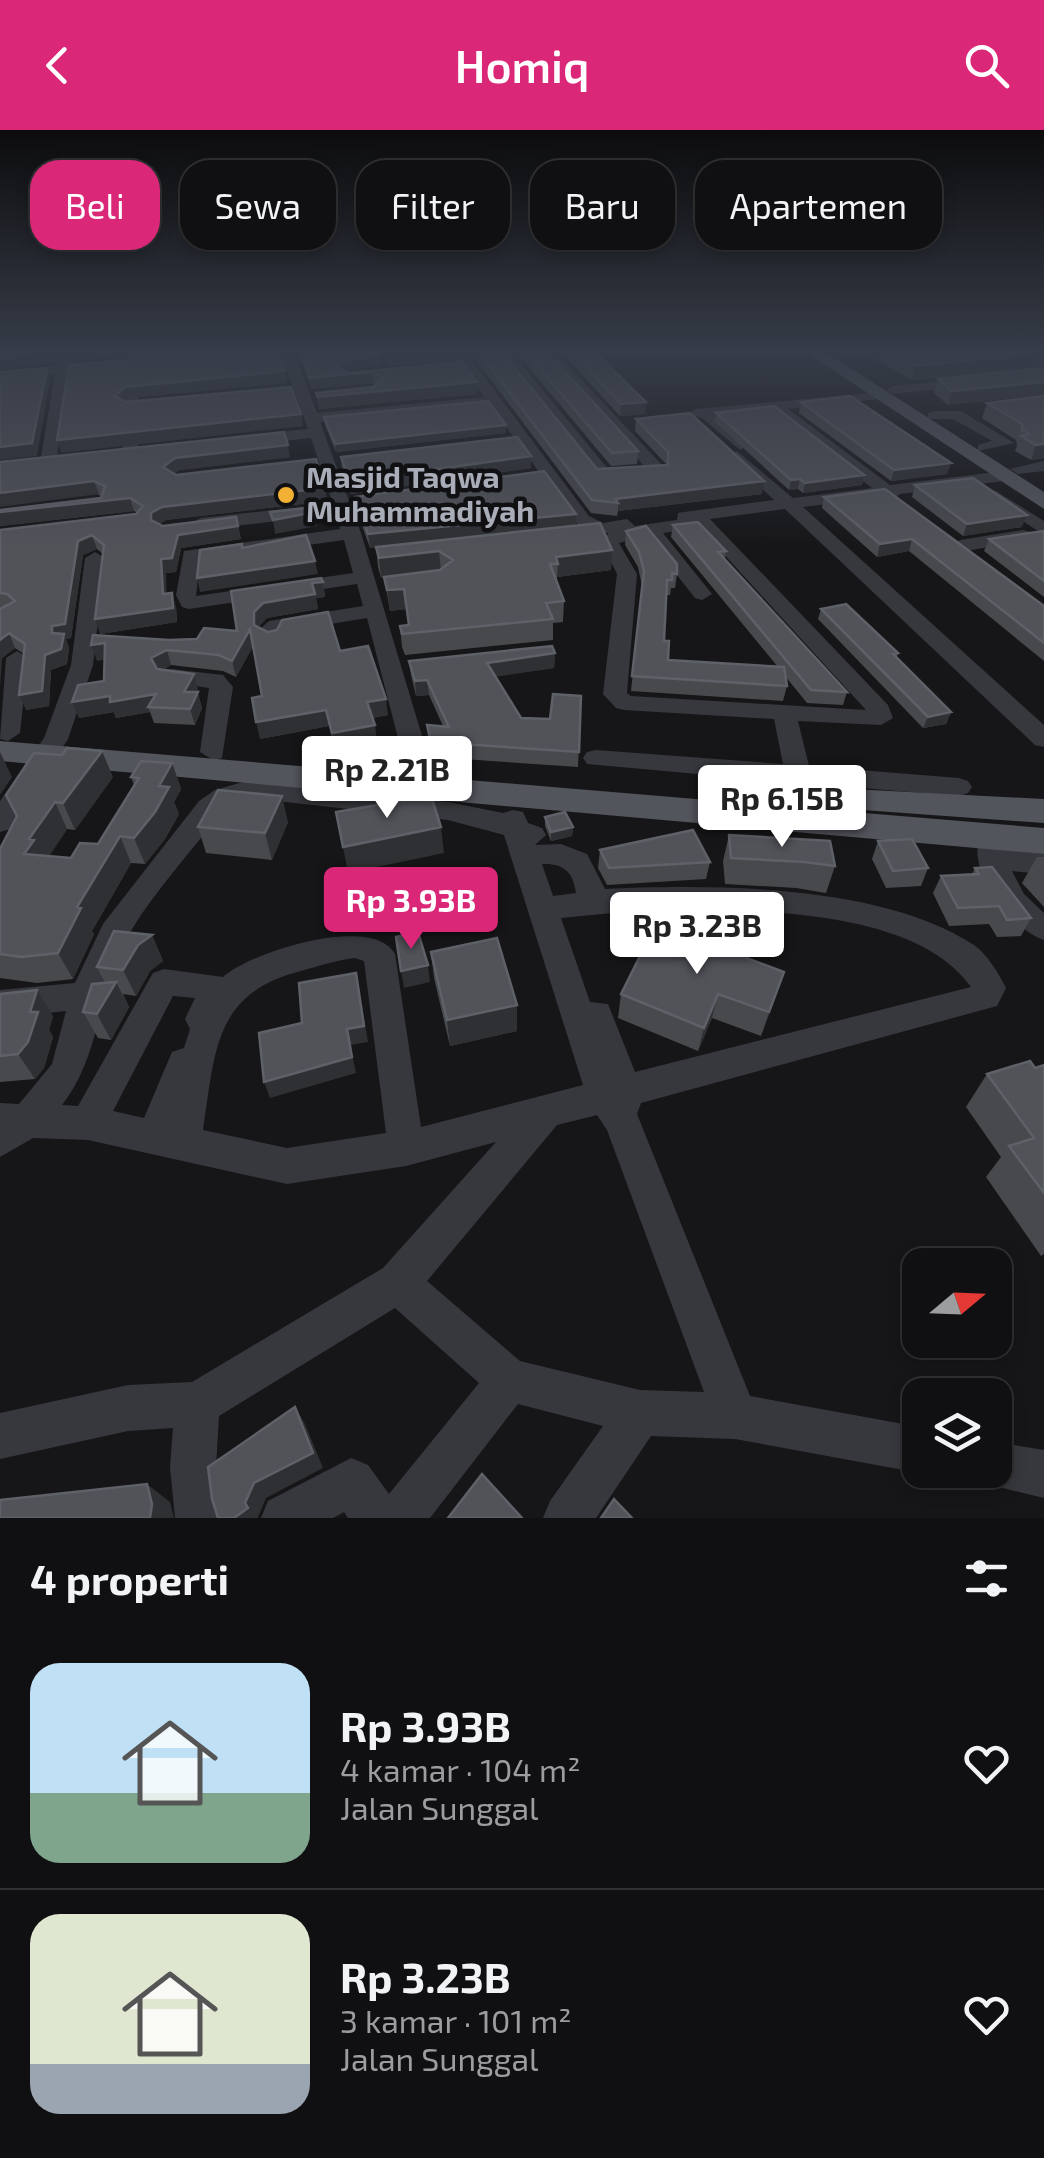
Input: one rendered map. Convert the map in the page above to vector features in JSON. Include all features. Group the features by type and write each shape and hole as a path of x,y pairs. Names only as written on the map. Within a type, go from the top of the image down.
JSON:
{"main road":[{"path":"931,418 1044,502"},
{"path":"935,418 984,448 1005,472 1044,485"},
{"path":"2,738 51,747 519,787 793,796 1044,811"},
{"path":"51,747 213,752 416,777"},
{"path":"793,796 993,849 1044,841"}],"street":[{"path":"51,418 40,464 67,461"},
{"path":"127,418 122,454 149,450"},
{"path":"223,442 275,418"},
{"path":"306,418 318,464 351,514 372,580 416,777"},
{"path":"505,418 541,475 583,520 606,524 882,488 962,472 1005,472 1044,466"},
{"path":"578,418 604,476 656,472 615,425"},
{"path":"595,418 615,425 643,421"},
{"path":"693,418 793,499 1044,740"},
{"path":"790,418 915,513"},
{"path":"883,418 916,441"},
{"path":"503,442 522,440"},
{"path":"318,464 346,460"},
{"path":"962,472 1044,531"},
{"path":"186,526 351,514"},
{"path":"351,514 260,546 191,555 187,599 372,580"},
{"path":"254,522 260,546"},
{"path":"571,540 595,536 606,524"},
{"path":"707,524 882,716 876,720 776,715 624,703 615,694 626,574 609,541 620,534 650,528 707,524"},
{"path":"650,528 702,594"},
{"path":"987,567 952,541 1044,531"},
{"path":"4,830 51,747 82,665 95,558"},
{"path":"271,637 276,626 372,580"},
{"path":"931,628 1044,715"},
{"path":"2,738 6,687 17,658"},
{"path":"392,667 419,664"},
{"path":"171,676 215,680 220,687 213,752"},
{"path":"776,715 793,796"},
{"path":"596,758 793,796 959,786"},
{"path":"519,787 528,840 616,1102 736,1416"},
{"path":"9,1126 68,1071 86,996 114,932 209,808 224,796 250,790 448,811 496,821 528,840 582,863 590,876 592,898"},
{"path":"528,840 556,907 616,1102"},
{"path":"993,849 1044,864"},
{"path":"993,849 1003,888 1018,908 1044,928"},
{"path":"9,1126 88,1124 287,1166 406,1148 547,1110 616,1102 970,1001 984,996 990,988 986,972 972,958 938,936 902,922 847,912 673,895 592,898 556,907"},
{"path":"167,1142 200,1046 230,990 248,976 293,960 362,946 379,954 406,1148"},
{"path":"88,1124 162,984 170,980 211,986 214,991 167,1142"},
{"path":"0,1004 86,996"},
{"path":"0,1436 128,1408 197,1404 398,1283 547,1110"},
{"path":"398,1283 509,1380 640,1413 736,1416 902,1447"},
{"path":"400,1518 509,1380"},
{"path":"197,1404 193,1467 199,1518"},
{"path":"567,1518 640,1413"},
{"path":"1012,1468 1044,1474"},
{"path":"285,1518 350,1482 377,1518"}],"building":[{"path":"0,418 37,418 32,443 0,447"},
{"path":"61,418 266,418 57,440"},
{"path":"324,418 501,418 506,425 335,444"},
{"path":"529,418 555,418 597,469 668,465 668,452 636,419 695,418 764,481 615,499 618,503 592,500"},
{"path":"582,418 607,418 638,451 612,453"},
{"path":"721,418 789,418 864,475 805,483 791,480"},
{"path":"823,418 883,418 951,463 894,470"},
{"path":"1012,418 1044,418 1044,444 1036,445 1021,436 1029,434 1022,430 1022,424"},
{"path":"284,432 288,445 175,458 163,467 176,475 316,459 325,488 162,507 151,513 151,520 163,526 236,517 238,526 178,535 172,558 161,559 163,594 172,593 173,608 95,619 104,545 92,535 78,541 65,624 52,626 52,633 64,634 61,649 45,655 42,691 19,695 25,644 9,633 0,640 0,609 15,601 0,593 0,530 136,514 143,506 130,498 0,512 101,498 105,486 94,481 0,493 0,462"},
{"path":"517,437 531,456 350,481 341,457"},
{"path":"544,471 576,514 368,534 355,497"},
{"path":"973,478 1027,515 967,524 915,485"},
{"path":"885,489 1044,606 1044,643 912,539 880,544 824,497"},
{"path":"314,507 315,512 273,520 270,512"},
{"path":"698,522 726,551 718,552 847,692 811,690 673,525"},
{"path":"600,523 612,550 556,557 558,564 550,564 564,601 546,603 553,619 402,634 400,626 409,625 404,589 387,590 384,577 440,570 453,560 439,551 379,558 376,547"},
{"path":"646,526 677,564 677,574 672,573 672,580 667,580 664,641 669,641 668,660 784,667 787,686 632,676 644,571 639,552 626,531"},
{"path":"1044,531 1044,581 989,539"},
{"path":"306,535 315,561 197,578 200,550 242,544 242,548"},
{"path":"321,578 323,582 312,583 315,594 263,603 254,612 254,625 268,632 277,630 282,620 328,612 340,651 368,646 386,699 367,702 375,725 332,733 326,710 256,722 252,698 262,696 250,629 232,661 219,655 167,650 151,658 157,669 194,674 184,692 198,692 190,709 148,707 156,694 110,702 110,696 72,702 78,685 104,681 105,643 91,645 93,635 169,640 197,639 204,628 237,631 231,591"},
{"path":"846,604 898,653 893,654 951,712 928,717 821,609"},
{"path":"552,646 555,653 487,663 521,718 550,719 553,694 581,696 579,752 431,742 427,725 449,727 427,680 415,681 409,661"},
{"path":"67,748 102,751 63,803 55,802 29,839 34,840 24,854 71,858 80,843 98,844 139,778 131,777 141,761 172,763 159,786 169,787 134,838 120,836 77,907 81,908 58,953 21,957 0,954 0,849 17,816 6,795 34,753 62,755"},
{"path":"218,790 282,796 265,833 198,827"},
{"path":"431,796 441,827 343,847 336,812"},
{"path":"565,812 573,827 551,832 545,817"},
{"path":"693,830 710,862 609,868 600,850"},
{"path":"729,835 830,841 835,866 731,858"},
{"path":"912,839 928,868 893,871 878,841"},
{"path":"992,867 1031,918 1007,920 999,906 958,908 941,876 979,874 975,868"},
{"path":"656,924 784,972 769,1012 718,994 704,1028 621,994"},
{"path":"114,931 152,935 138,945 123,970 97,967"},
{"path":"418,932 428,965 401,971 396,937"},
{"path":"497,938 517,1005 447,1020 431,952"},
{"path":"356,973 364,1026 347,1029 352,1057 264,1082 259,1033 302,1023 299,983"},
{"path":"116,982 97,1014 83,1012 92,984"},
{"path":"37,990 30,1012 38,1012 28,1042 18,1054 0,1056 0,994"},
{"path":"1030,1061 1035,1068 1044,1065 1044,1193 1009,1146 1034,1138 987,1074"},
{"path":"295,1407 313,1453 254,1483 245,1503 248,1508 234,1518 218,1518 208,1467"},
{"path":"482,1474 522,1518 448,1518"},
{"path":"147,1484 152,1504 150,1518 0,1518 0,1500"},
{"path":"614,1499 632,1518 601,1518"}],"place":[{"name":"Masjid Taqwa Muhammadiyah","path":"286,495"}]}
